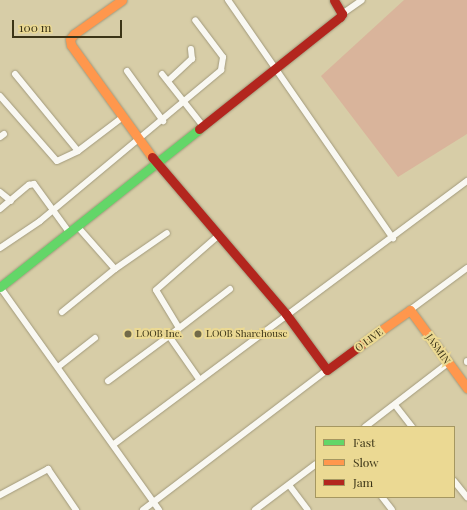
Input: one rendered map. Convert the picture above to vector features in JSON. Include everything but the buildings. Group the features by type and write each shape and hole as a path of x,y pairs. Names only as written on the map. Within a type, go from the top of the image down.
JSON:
{"street":[{"path":"122,0 74,34 70,39 71,45 156,164 286,314 327,370 143,510"},
{"path":"228,0 393,238"},
{"path":"334,0 342,14"},
{"path":"159,510 114,444 0,287 156,164 274,67 362,0"},
{"path":"0,248 54,209 163,121 221,70 224,64 223,57 212,39 195,20"},
{"path":"168,81 192,59 191,50"},
{"path":"127,71 163,121"},
{"path":"15,74 78,151"},
{"path":"162,74 203,126"},
{"path":"0,96 54,160 60,160 78,151 123,117"},
{"path":"114,444 286,314 393,238 467,181"},
{"path":"0,209 29,185 34,184 70,232"},
{"path":"0,192 11,201"},
{"path":"77,226 115,269"},
{"path":"62,312 115,269 167,233"},
{"path":"179,328 156,290 218,236"},
{"path":"410,310 467,268"},
{"path":"108,381 230,288"},
{"name":"JASMIN","path":"410,310 467,388"},
{"name":"O LIVE","path":"327,370 410,310"},
{"path":"169,336 199,379"},
{"path":"58,367 95,338"},
{"path":"365,426 448,364"},
{"path":"395,405 411,426"},
{"path":"255,510 315,465"},
{"path":"0,495 48,470 76,510"},
{"path":"455,482 467,498"},
{"path":"289,485 308,510"},
{"path":"383,498 392,510"}],"shaded area":[{"path":"404,0 467,0 467,134 398,177 321,76"}],"traffic: fast":[{"path":"0,287 199,129"}],"traffic: slow":[{"path":"122,0 74,34 70,39 71,45 152,157"},
{"path":"369,339 410,310 467,388"}],"traffic: jam":[{"path":"199,129 340,17 342,14 334,0"},
{"path":"152,157 286,314 327,370 369,339"}],"place":[{"name":"LOOB Inc.","path":"128,334"},
{"name":"LOOB Sharehouse","path":"198,334"}]}
